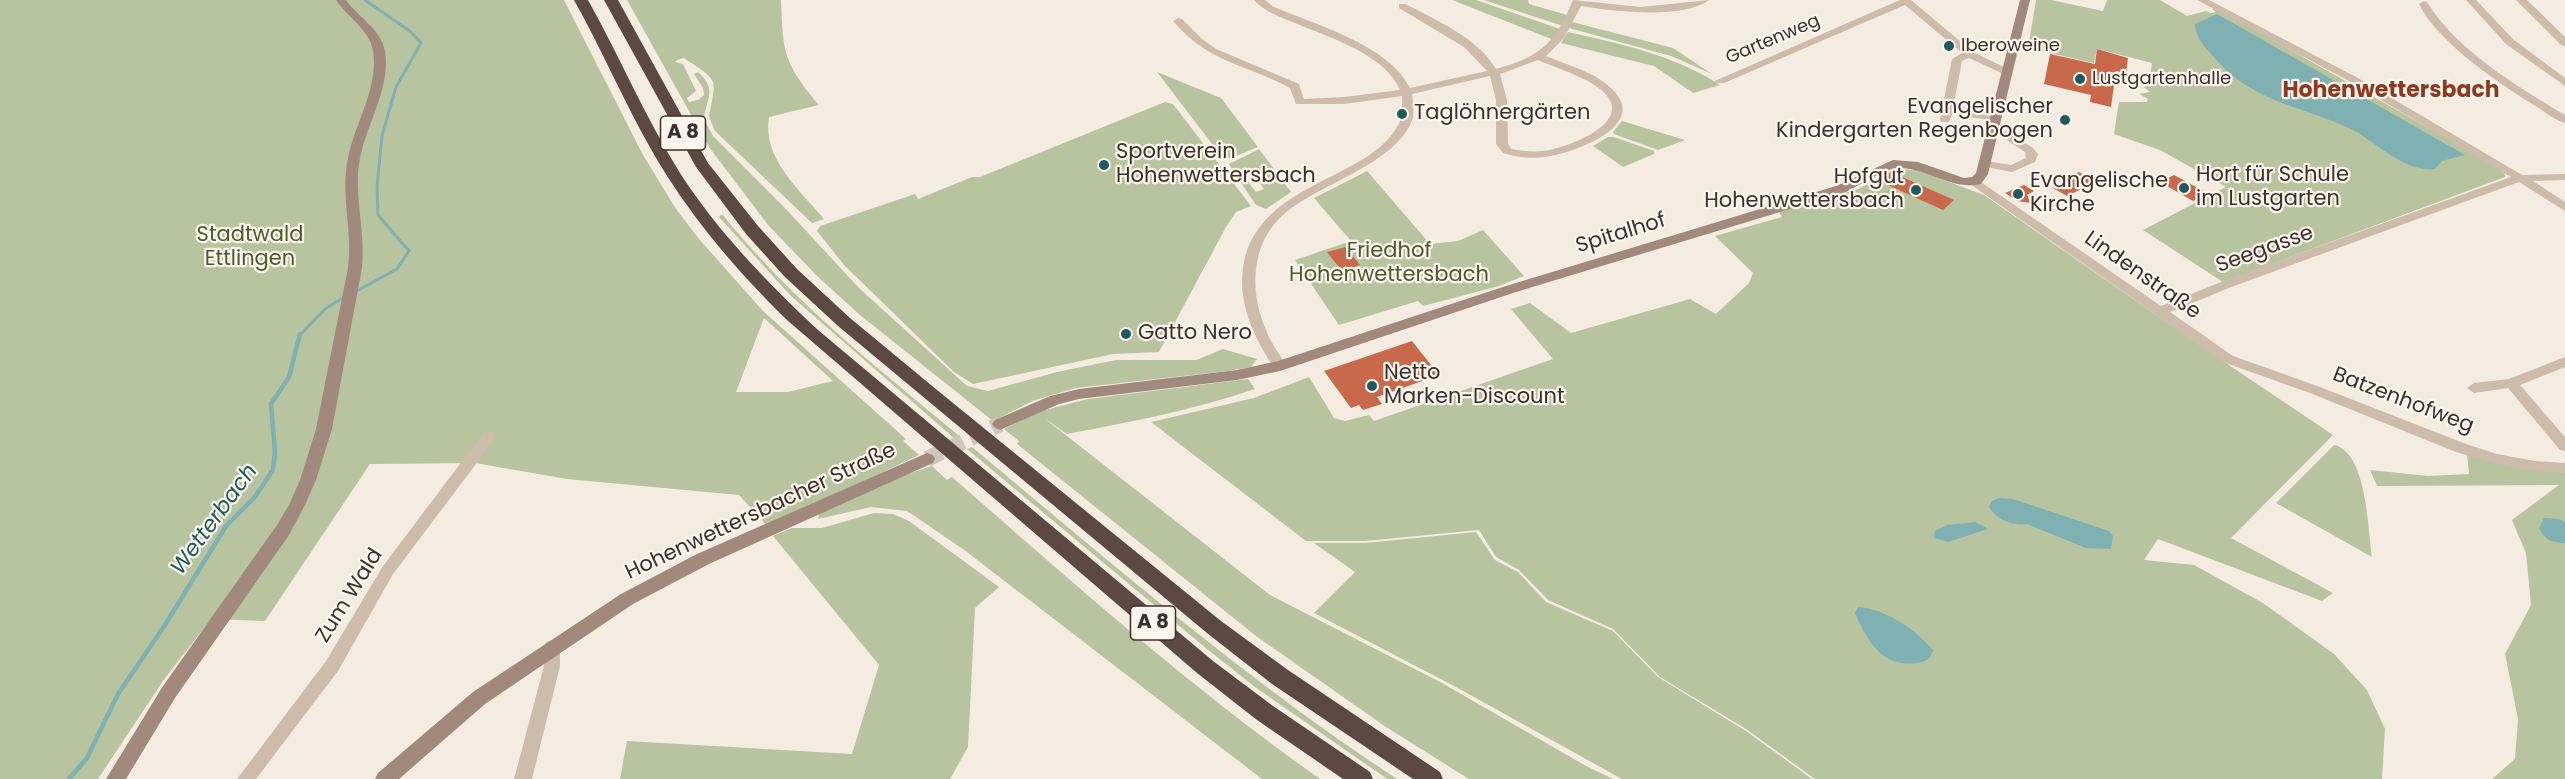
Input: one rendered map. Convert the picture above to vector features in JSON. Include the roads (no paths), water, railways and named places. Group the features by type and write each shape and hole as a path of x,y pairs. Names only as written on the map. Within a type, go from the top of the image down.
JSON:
{"highway":[{"name":"A 8","path":"581,0 672,172 718,236 764,290 812,334 1197,660 1265,713 1362,779"},
{"name":"A 8","path":"611,0 701,164 752,230 791,273 844,322 931,395 1214,627 1280,677 1432,779"}],"street":[{"path":"116,779 189,662 273,546 306,488 320,452 331,403 356,258 352,169 378,76 379,57 375,38 341,0"},
{"path":"1000,424 1055,400 1079,394 1227,377 1280,366 1261,335 1250,304 1249,265 1257,238 1273,217 1288,204 1366,162 1391,144 1400,132 1408,113 1407,93 1393,71 1375,56 1269,8 1259,0"},
{"path":"1178,21 1200,44 1295,86 1300,102 1368,99 1407,93 1495,72 1538,56 1561,36 1578,1 1640,12 1679,8 1704,0"},
{"path":"1974,182 1981,177 1985,164 2025,0"},
{"path":"2202,0 2283,41 2414,114 2565,207"},
{"path":"2471,0 2510,42 2565,83"},
{"path":"2521,0 2565,43"},
{"path":"1906,1 1981,62 2008,73"},
{"name":"Gartenweg","path":"1719,81 1906,1"},
{"path":"2424,4 2442,28 2472,58 2515,89 2565,120"},
{"path":"1402,6 1469,45 1495,72 1501,94 1502,144 1507,151 1519,154 1546,154 1588,141 1603,131 1616,116 1617,105 1610,93 1591,81 1538,56"},
{"path":"1970,54 1957,59 1946,115 1995,123 2032,154 2031,160 2012,168 1985,164"},
{"name":"Spitalhof","path":"1280,366 1511,289 1841,189 1893,164 1918,166 1958,181 1974,182"},
{"path":"2520,178 2565,177"},
{"name":"Seegasse","path":"2159,312 2230,283 2520,178"},
{"name":"Lindenstraße","path":"1974,182 2228,359"},
{"name":"Batzenhofweg","path":"2228,359 2315,390 2461,448 2507,461 2565,468"},
{"path":"2474,388 2511,383 2565,363"},
{"path":"2511,383 2565,446"},
{"name":"Zum Wald","path":"246,779 332,666 388,570 489,436"},
{"name":"Hohenwettersbacher Straße","path":"385,779 479,698 552,647 667,576 927,459"},
{"path":"523,779 552,666 552,647"}],"water":[{"path":"2217,14 2465,155 2442,161 2435,169 2411,166 2349,128 2259,93 2227,71 2198,37 2195,24"},
{"path":"1998,498 2013,499 2109,531 2113,536 2111,549 2086,548 2027,524 2005,521 1989,507 1992,501"},
{"path":"2544,518 2559,519 2565,522 2565,543 2549,540 2544,535 2539,528"},
{"path":"1976,522 1988,529 1948,542 1934,538 1935,531 1947,525"},
{"path":"1858,607 1879,612 1899,621 1933,650 1930,656 1922,662 1904,663 1885,656 1877,650 1865,633 1855,613"}],"waterway":[{"name":"Wetterbach","path":"353,293 397,269 409,251 378,215 377,186 382,136 396,87 421,43 411,32 365,0"},
{"name":"Wetterbach","path":"300,335 325,309 346,296"},
{"name":"Wetterbach","path":"69,779 87,758 118,694 165,625 226,526 254,498 273,470 275,452 271,404 289,377 300,334"}],"tunnel":[{"path":"927,459 1000,424"}],"place":[{"name":"Iberoweine","path":"1949,46"},
{"name":"Lustgartenhalle","path":"2080,79"},
{"name":"Taglöhnergärten","path":"1402,114"},
{"name":"Evangelischer Kindergarten Regenbogen","path":"2065,120"},
{"name":"Sportverein Hohenwettersbach","path":"1104,165"},
{"name":"Hort für Schule im Lustgarten","path":"2184,188"},
{"name":"Hofgut Hohenwettersbach","path":"1916,190"},
{"name":"Evangelische Kirche","path":"2018,194"},
{"name":"Gatto Nero","path":"1126,334"},
{"name":"Netto Marken-Discount","path":"1372,386"}],"district":[{"name":"Hohenwettersbach","path":"2391,91"}],"park label":[{"name":"Stadtwald Ettlingen","path":"250,248"},
{"name":"Friedhof Hohenwettersbach","path":"1389,264"}]}
